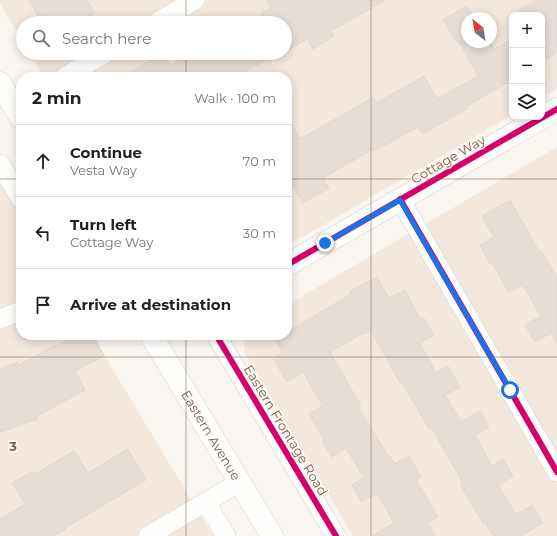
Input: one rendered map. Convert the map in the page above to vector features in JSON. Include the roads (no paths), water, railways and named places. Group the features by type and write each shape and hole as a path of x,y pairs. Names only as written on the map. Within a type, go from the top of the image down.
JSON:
{"street":[{"path":"168,16 195,0"},
{"path":"73,72 93,60"},
{"path":"0,83 16,105"},
{"name":"Cottage Way","path":"292,262 557,109"},
{"path":"0,164 16,191"},
{"path":"400,200 557,472"},
{"path":"0,319 16,313"},
{"name":"Eastern Avenue","path":"160,340 272,536"},
{"name":"Eastern Frontage Road","path":"219,340 336,536"},
{"path":"148,536 240,482"},
{"path":"206,502 226,536"}]}
